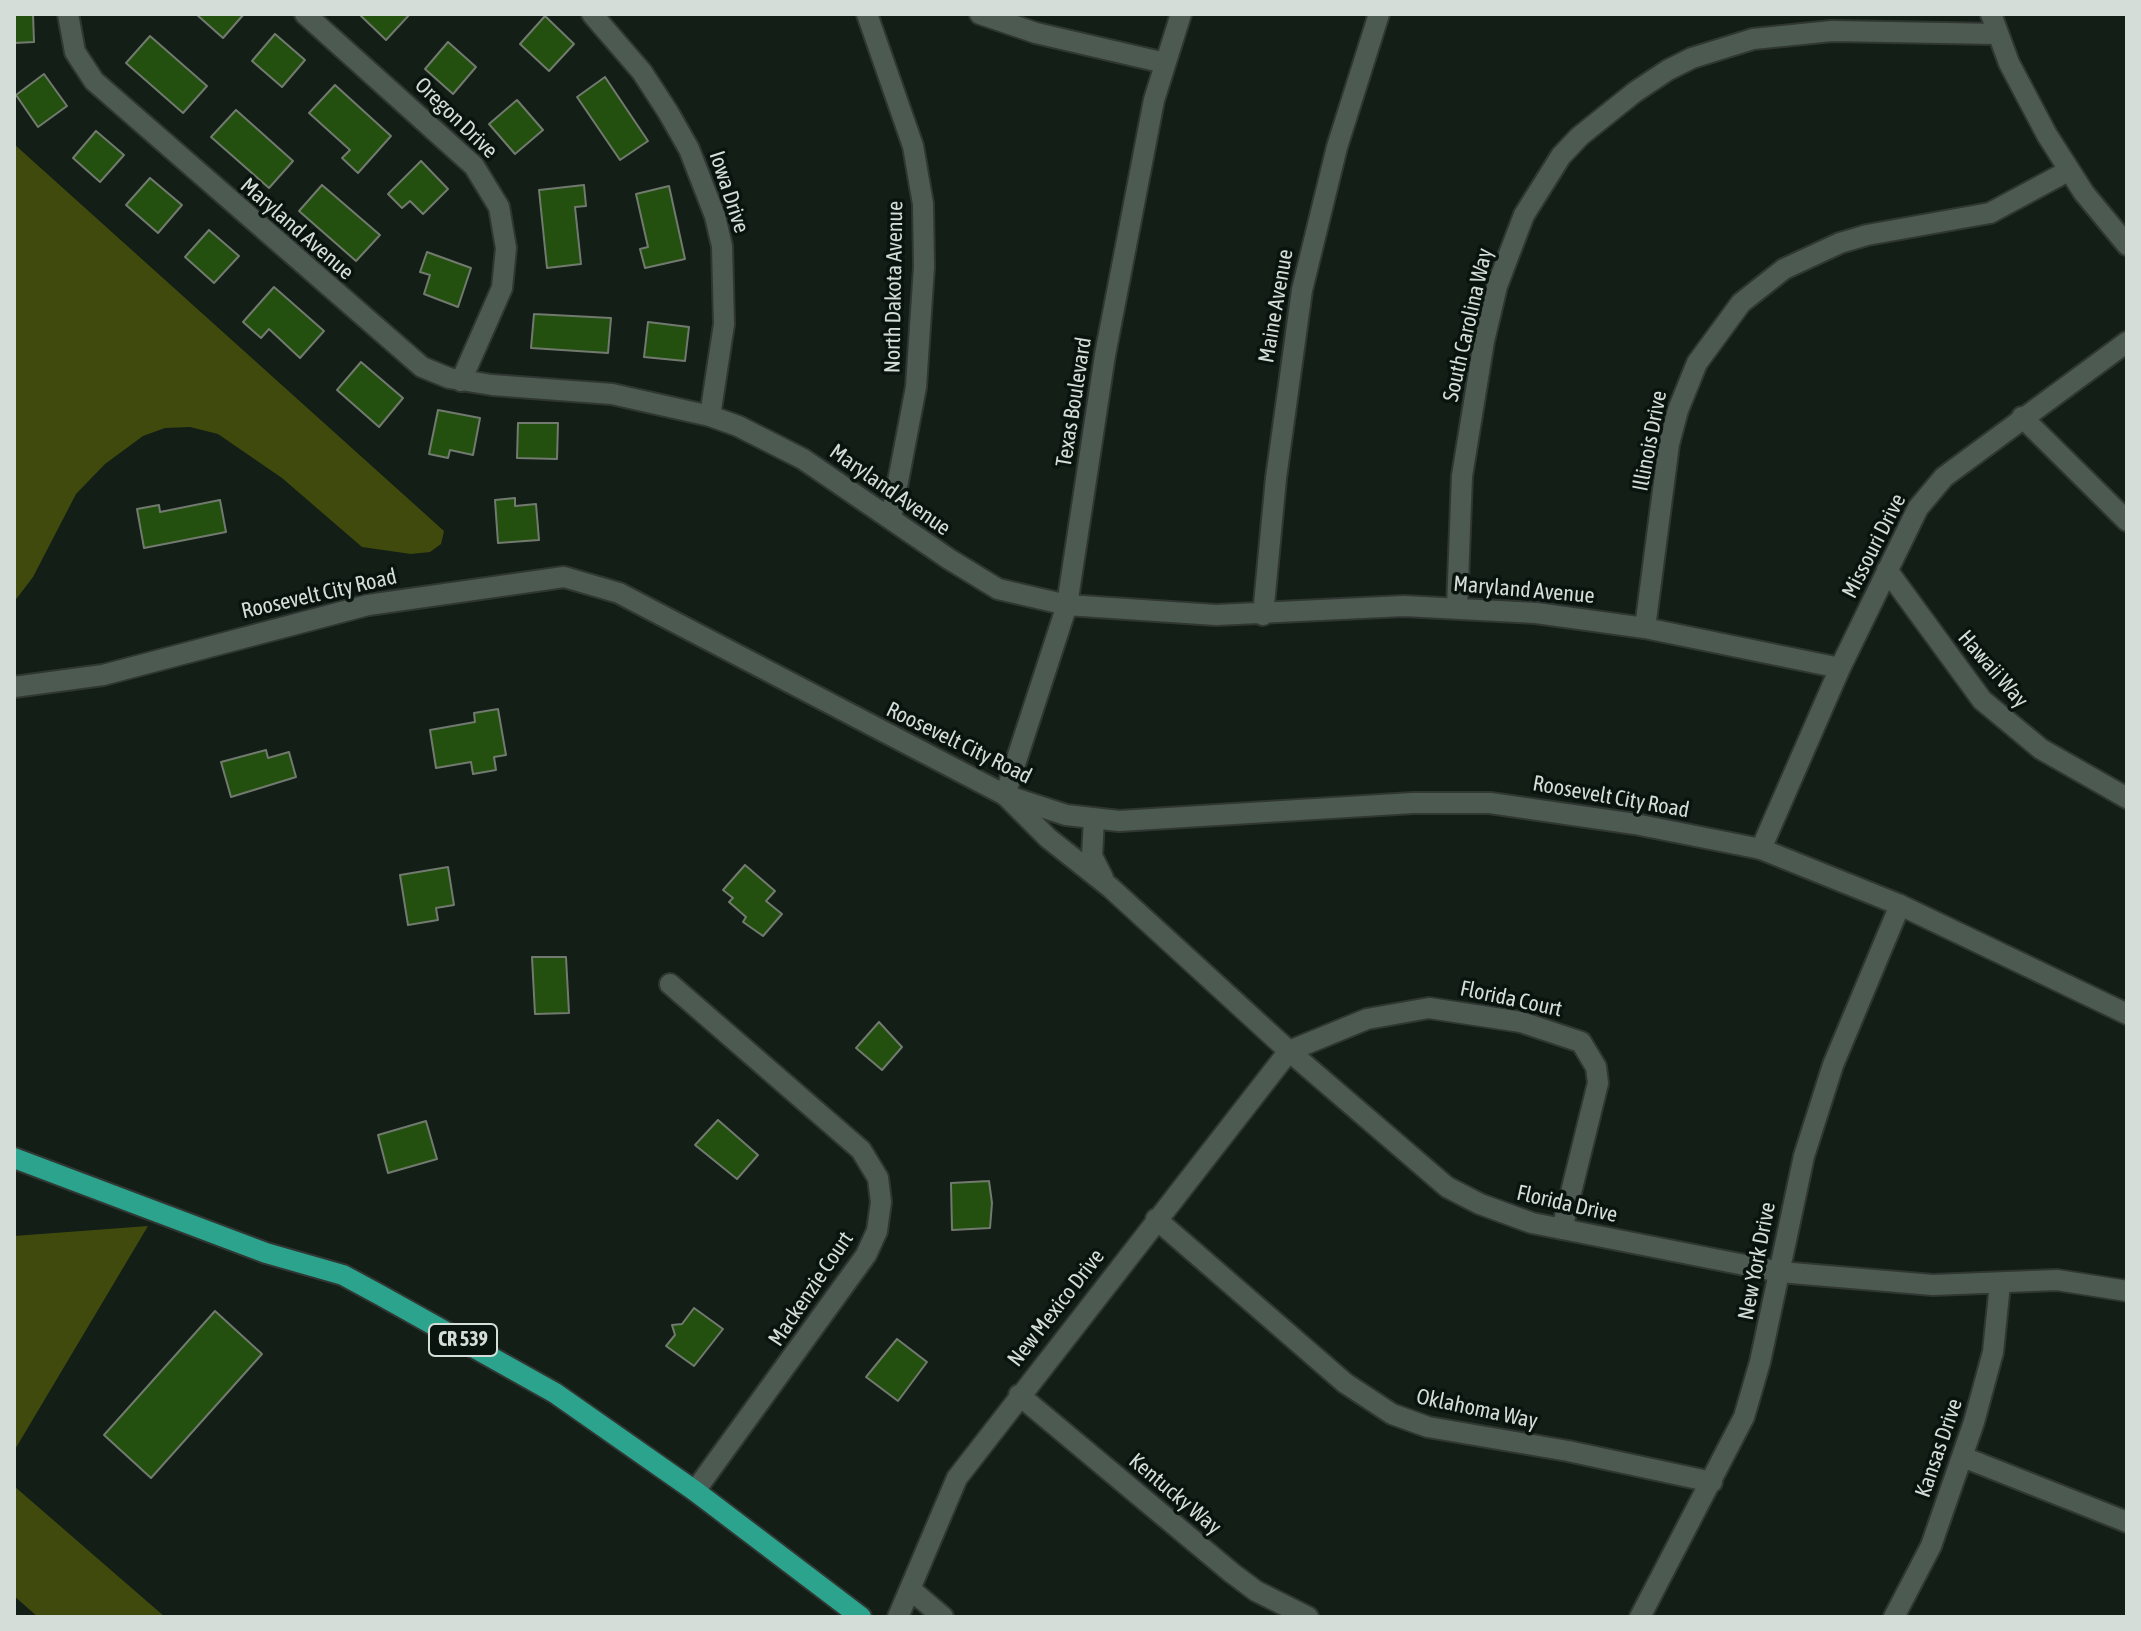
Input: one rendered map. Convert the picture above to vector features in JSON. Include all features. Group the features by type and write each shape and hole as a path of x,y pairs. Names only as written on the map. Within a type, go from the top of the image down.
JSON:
{"main road":[{"name":"CR 539","path":"14,1158 266,1253 343,1275 515,1368 695,1491 861,1617"}],"street":[{"name":"Maryland Avenue","path":"68,14 75,52 92,78 405,355 436,374 461,381 580,389 710,416 803,459 998,589 1067,605 1216,615 1457,607 1645,628 1840,668"},
{"name":"Oregon Drive","path":"305,14 474,166 499,207 506,248 502,288 461,381"},
{"name":"Iowa Drive","path":"592,14 642,72 668,112 689,149 715,216 722,248 724,324 710,416"},
{"name":"North Dakota Avenue","path":"867,14 913,146 923,204 924,267 916,387 891,518"},
{"path":"981,14 1036,33 1165,63"},
{"name":"Texas Boulevard","path":"1005,795 1067,605 1105,355 1154,100 1181,14"},
{"name":"Maine Avenue","path":"1263,615 1276,478 1302,290 1337,147 1379,14"},
{"path":"1994,24 2026,98 2068,171 2127,245"},
{"name":"South Carolina Way","path":"1457,607 1462,476 1497,286 1524,215 1561,156 1580,136 1668,70 1692,58 1753,39 1832,31 1994,24"},
{"name":"Illinois Drive","path":"1645,628 1669,444 1678,410 1697,363 1741,303 1784,269 1840,243 1867,235 1990,213 2068,171"},
{"name":"Missouri Drive","path":"1761,849 1840,668 1918,508 1934,488 2022,417 2127,342"},
{"path":"2022,417 2127,521"},
{"name":"Hawaii Way","path":"1887,570 1982,700 2041,749 2127,798"},
{"name":"Roosevelt City Road","path":"14,687 103,675 368,605 564,577 619,593 1005,795 1066,815 1094,820 1413,803 1490,803 1635,824 1761,849 1900,905 2127,1014"},
{"name":"Florida Drive","path":"1005,795 1048,838 1111,888 1289,1051 1447,1187 1505,1215 1780,1272 1933,1285 2057,1280 2127,1291"},
{"name":"Florida Drive","path":"1094,820 1092,856 1111,888"},
{"name":"New York Drive","path":"1640,1617 1712,1482 1753,1390 1800,1170 1822,1100 1900,905"},
{"name":"Mackenzie Court","path":"670,984 861,1150 878,1178 881,1202 877,1231 866,1255 695,1491"},
{"name":"Florida Court","path":"1289,1051 1367,1019 1429,1008 1521,1022 1581,1042 1596,1067 1598,1083 1562,1229"},
{"name":"New Mexico Drive","path":"898,1617 957,1478 1289,1051"},
{"name":"Oklahoma Way","path":"1156,1219 1345,1383 1392,1414 1428,1427 1568,1451 1712,1482"},
{"name":"Kansas Drive","path":"1894,1617 1931,1546 1963,1457 1993,1352 2000,1284"},
{"name":"Kentucky Way","path":"1019,1395 1232,1573 1256,1591 1308,1617"},
{"path":"1963,1457 2127,1522"},
{"path":"910,1589 943,1617"}],"green space":[{"path":"14,144 444,531 441,544 430,552 411,554 362,547 282,478 218,434 190,427 165,428 143,436 105,464 76,494 33,577 14,602"},
{"path":"148,1226 14,1451 14,1236"},
{"path":"14,1486 165,1617 38,1617 14,1596"}],"building":[{"path":"14,14 33,14 34,42 14,43"},
{"path":"196,14 244,14 223,38"},
{"path":"359,14 410,14 386,40"},
{"path":"545,16 574,44 549,71 520,44"},
{"path":"275,34 305,60 282,87 252,61"},
{"path":"150,36 207,86 183,113 126,63"},
{"path":"448,42 476,67 453,94 425,69"},
{"path":"44,74 67,106 38,127 16,95"},
{"path":"605,77 648,141 620,160 577,97"},
{"path":"335,85 391,136 358,173 342,158 350,150 309,113"},
{"path":"517,100 543,130 515,154 489,124"},
{"path":"236,110 293,161 269,188 211,137"},
{"path":"96,131 124,155 100,182 73,158"},
{"path":"421,161 448,189 423,214 410,201 402,208 388,194"},
{"path":"150,178 182,205 158,233 126,205"},
{"path":"322,185 380,235 356,261 299,211"},
{"path":"584,185 586,206 575,207 581,264 547,268 539,190"},
{"path":"669,186 685,259 645,268 640,249 648,247 636,194"},
{"path":"209,230 239,256 214,283 185,257"},
{"path":"427,252 471,268 458,307 424,294 430,275 420,272"},
{"path":"274,287 324,331 300,358 269,329 261,338 243,322"},
{"path":"534,314 611,318 608,353 531,348"},
{"path":"648,322 689,327 685,361 644,357"},
{"path":"361,362 403,398 379,427 337,390"},
{"path":"438,410 480,418 473,455 450,450 448,458 429,454"},
{"path":"518,423 558,423 557,459 517,458"},
{"path":"515,498 515,506 536,504 539,540 498,543 495,500"},
{"path":"220,500 226,532 144,548 137,509 159,505 160,512"},
{"path":"498,709 506,755 494,757 496,770 473,774 471,762 436,768 430,730 475,722 474,713"},
{"path":"266,750 268,758 289,752 296,777 231,797 221,762"},
{"path":"745,865 775,891 766,901 782,914 763,936 743,922 746,917 729,902 733,898 723,890"},
{"path":"448,867 454,905 436,908 438,920 408,925 400,875"},
{"path":"532,957 566,957 569,1013 535,1014"},
{"path":"879,1022 902,1047 882,1070 856,1048"},
{"path":"718,1120 758,1155 737,1179 695,1145"},
{"path":"426,1121 437,1159 388,1173 378,1135"},
{"path":"989,1181 992,1203 990,1228 952,1230 951,1183"},
{"path":"694,1308 723,1329 694,1366 666,1346 675,1335 672,1325 682,1324"},
{"path":"215,1311 262,1354 151,1478 104,1435"},
{"path":"897,1339 927,1362 898,1401 866,1377"}]}
